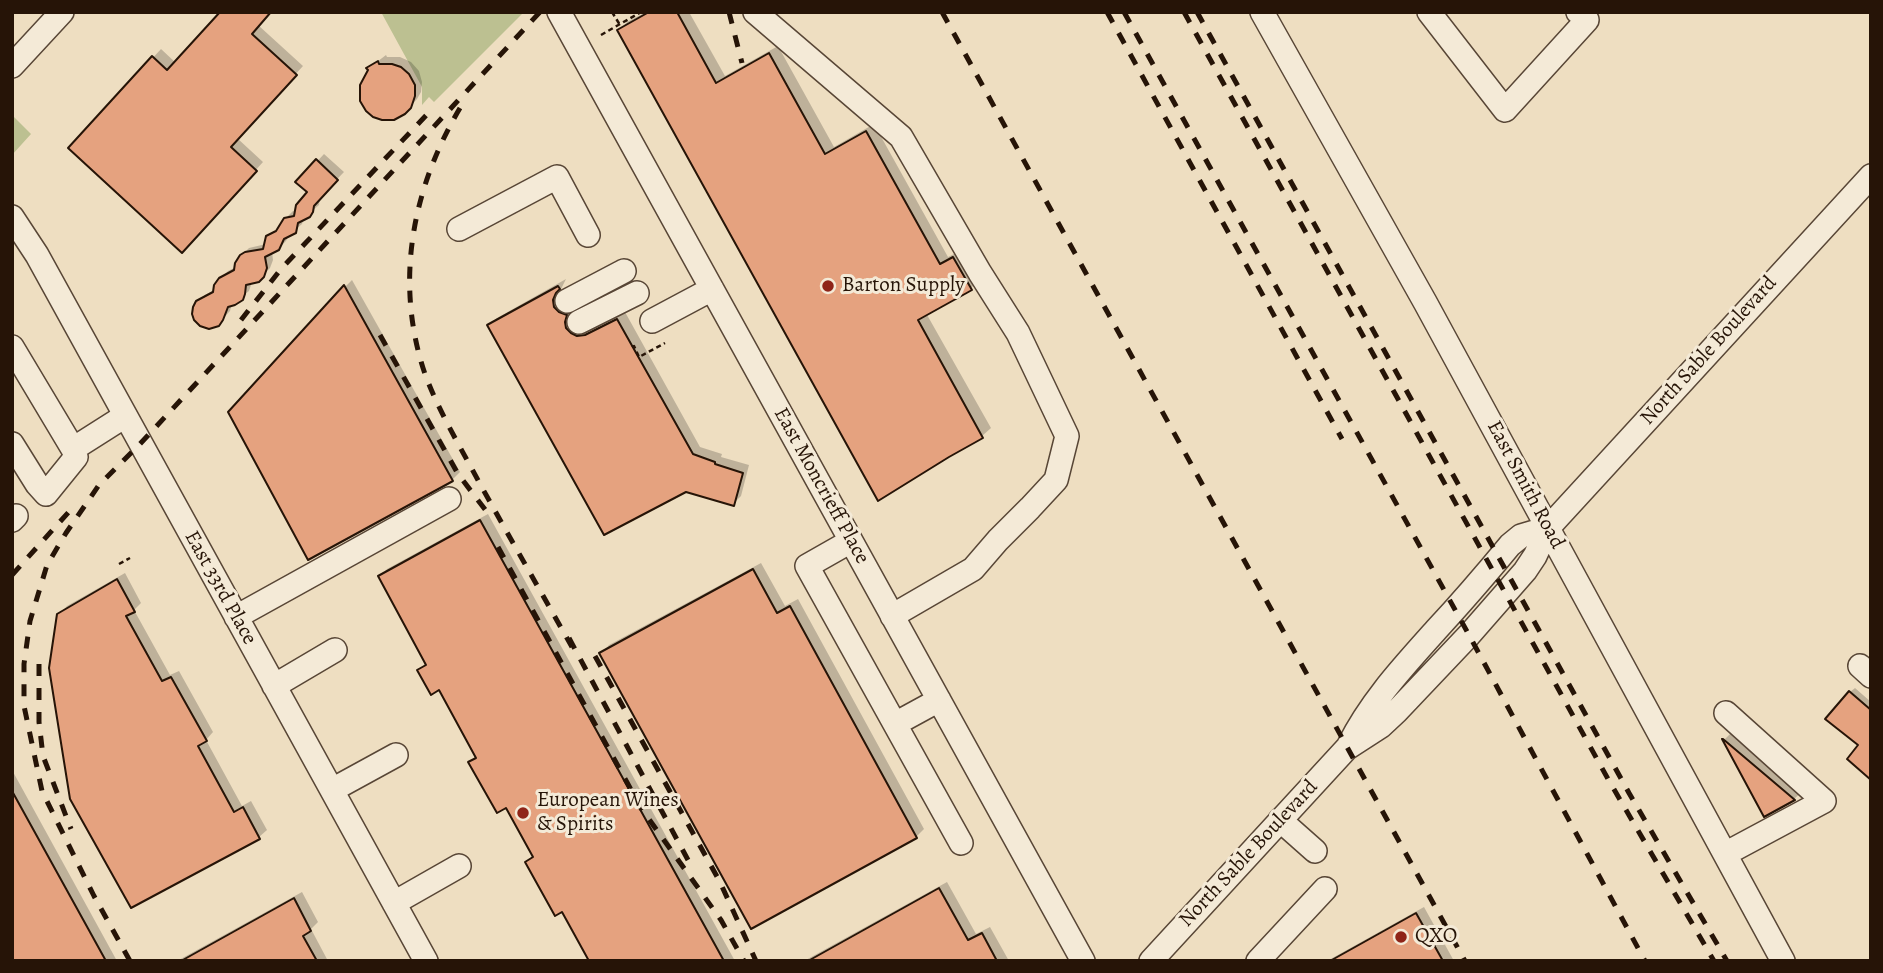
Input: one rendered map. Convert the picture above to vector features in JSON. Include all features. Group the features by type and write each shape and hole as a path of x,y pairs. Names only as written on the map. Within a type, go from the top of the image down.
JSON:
{"street":[{"path":"12,66 62,12"},
{"path":"755,12 901,137 980,274 1018,333 1067,436 1056,480 972,569 892,616"},
{"name":"East Smith Road","path":"1262,12 1425,302 1783,961"},
{"path":"1429,12 1506,110 1586,15"},
{"name":"East Moncrieff Place","path":"566,14 712,289 1083,961"},
{"name":"North Sable Boulevard","path":"1151,961 1347,748 1381,726 1469,635 1525,571 1548,527 1871,176"},
{"path":"459,229 557,177 588,235"},
{"name":"East 33rd Place","path":"12,217 37,255 426,961"},
{"path":"574,312 630,282"},
{"path":"652,321 712,289"},
{"path":"12,347 76,457 46,494 12,444"},
{"path":"73,449 125,416"},
{"path":"236,617 450,499"},
{"path":"851,541 807,566 961,842"},
{"path":"274,686 335,650"},
{"path":"895,724 939,700"},
{"path":"1725,854 1824,801 1726,713"},
{"path":"332,790 396,755"},
{"path":"1280,820 1315,851"},
{"path":"394,903 459,866"},
{"path":"1258,961 1325,889"}],"path":[{"path":"612,12 620,25"},
{"path":"601,35 641,12"},
{"path":"632,347 634,346 639,357 665,343"},
{"path":"119,564 130,558"}],"green space":[{"path":"381,12 524,12 434,102 429,97 422,105 422,87"},
{"path":"12,115 31,134 12,155"}],"building":[{"path":"220,12 271,12 252,34 297,75 231,147 257,171 182,253 68,148 152,56 167,70"},
{"name":"Barton Supply","path":"649,12 677,12 716,83 769,53 825,154 866,131 940,264 953,257 972,290 918,320 983,438 878,501 617,30"},
{"path":"378,61 379,64 401,67 415,85 411,108 394,120 373,117 360,101 360,85 368,70 366,68"},
{"path":"316,159 338,180 314,206 310,217 298,223 296,233 284,239 279,250 265,257 267,268 264,277 259,282 246,285 243,300 228,307 219,326 209,329 200,326 192,314 196,301 213,292 219,278 234,270 240,255 263,249 266,236 276,231 284,218 294,216 296,205 307,192 295,182"},
{"path":"344,285 453,481 308,560 228,412"},
{"path":"558,286 560,289 553,300 554,307 567,315 566,328 577,336 585,335 617,319 693,454 743,473 734,506 686,492 604,535 487,325"},
{"path":"480,520 724,961 589,961 562,912 555,916 525,862 533,857 506,808 497,813 468,762 476,758 439,690 431,695 417,670 426,665 378,576"},
{"path":"753,569 777,613 790,606 917,838 751,929 599,653"},
{"path":"117,579 135,612 126,616 162,681 171,677 207,741 198,746 234,812 243,807 260,839 131,908 70,799 49,668 57,614"},
{"path":"1849,691 1871,710 1871,780 1847,759 1858,745 1825,719"},
{"path":"1723,739 1795,800 1764,817"},
{"path":"12,791 106,961 12,961"},
{"path":"939,888 968,940 982,933 997,961 808,961"},
{"path":"294,898 311,931 303,936 317,961 181,961"},
{"name":"QXO","path":"1416,913 1443,961 1330,961"}],"railway":[{"path":"130,961 42,791 24,706 24,664 30,621 47,565 99,485 540,12"},
{"path":"729,12 742,63"},
{"path":"942,12 1465,961"},
{"path":"1107,12 1342,439"},
{"path":"1124,12 1469,635 1645,961"},
{"path":"1184,12 1608,779 1714,961"},
{"path":"1197,12 1629,793 1727,961"},
{"path":"241,320 281,269 434,107"},
{"path":"460,108 430,171 413,237 410,271 416,340 425,374 444,416 572,647"},
{"path":"380,335 458,474 487,512"},
{"path":"12,575 75,505"},
{"path":"498,547 641,808 721,920 744,961"},
{"path":"569,638 688,860"},
{"path":"595,656 720,882 756,961"},
{"path":"39,664 39,722 43,756 71,829"}],"place":[{"name":"Barton Supply","path":"828,286"},
{"name":"European Wines & Spirits","path":"523,813"},
{"name":"QXO","path":"1401,937"}]}
